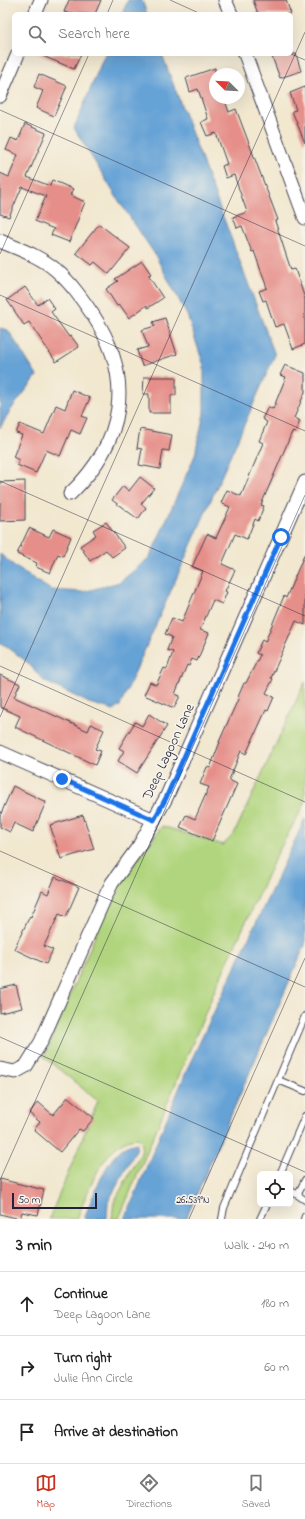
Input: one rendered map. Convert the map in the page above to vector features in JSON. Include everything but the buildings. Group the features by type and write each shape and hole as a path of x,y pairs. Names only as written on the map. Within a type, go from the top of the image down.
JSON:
{"street":[{"path":"36,12 41,0"},
{"path":"225,0 230,12"},
{"path":"0,96 17,56"},
{"path":"246,56 305,218"},
{"path":"0,241 44,261 67,280 101,328 112,350 118,373 118,402 114,429 103,454 89,474 70,494"},
{"name":"Deep Lagoon Lane","path":"0,1069 15,1072 26,1066 34,1054 54,1015 112,883 139,846 173,783 305,482"},
{"path":"0,752 154,820"}],"lane":[{"path":"222,1219 224,1208 305,1016"},
{"path":"278,1080 305,1091"},
{"path":"281,1171 305,1116"},
{"path":"298,1194 305,1180"},
{"path":"293,1192 305,1200"},
{"path":"260,1219 266,1207"}],"green space":[{"path":"305,682 305,803 276,856 217,985 120,1216 118,1219 112,1219 114,1202 141,1153 142,1142 138,1138 126,1140 116,1147 107,1157 92,1182 77,1219 49,1219 98,1101 44,1057 112,896 162,826 223,845 234,834"}],"water":[{"path":"128,0 142,0 146,12 123,12"},
{"path":"104,56 163,56 275,355 120,706 114,710 89,703 44,681 28,663 5,645 0,644 0,554 17,568 51,590 83,592 120,582 150,557 195,455 204,413 204,366 187,315 154,253 117,198 74,128"},
{"path":"0,328 8,330 37,376 10,411 0,428"},
{"path":"305,819 305,945 186,1219 125,1219 189,1065"},
{"path":"137,1143 136,1150 108,1202 107,1219 84,1219 100,1180 112,1160 118,1152 125,1147"}],"route":[{"path":"62,779 154,820 166,798 209,703 281,537"}]}
